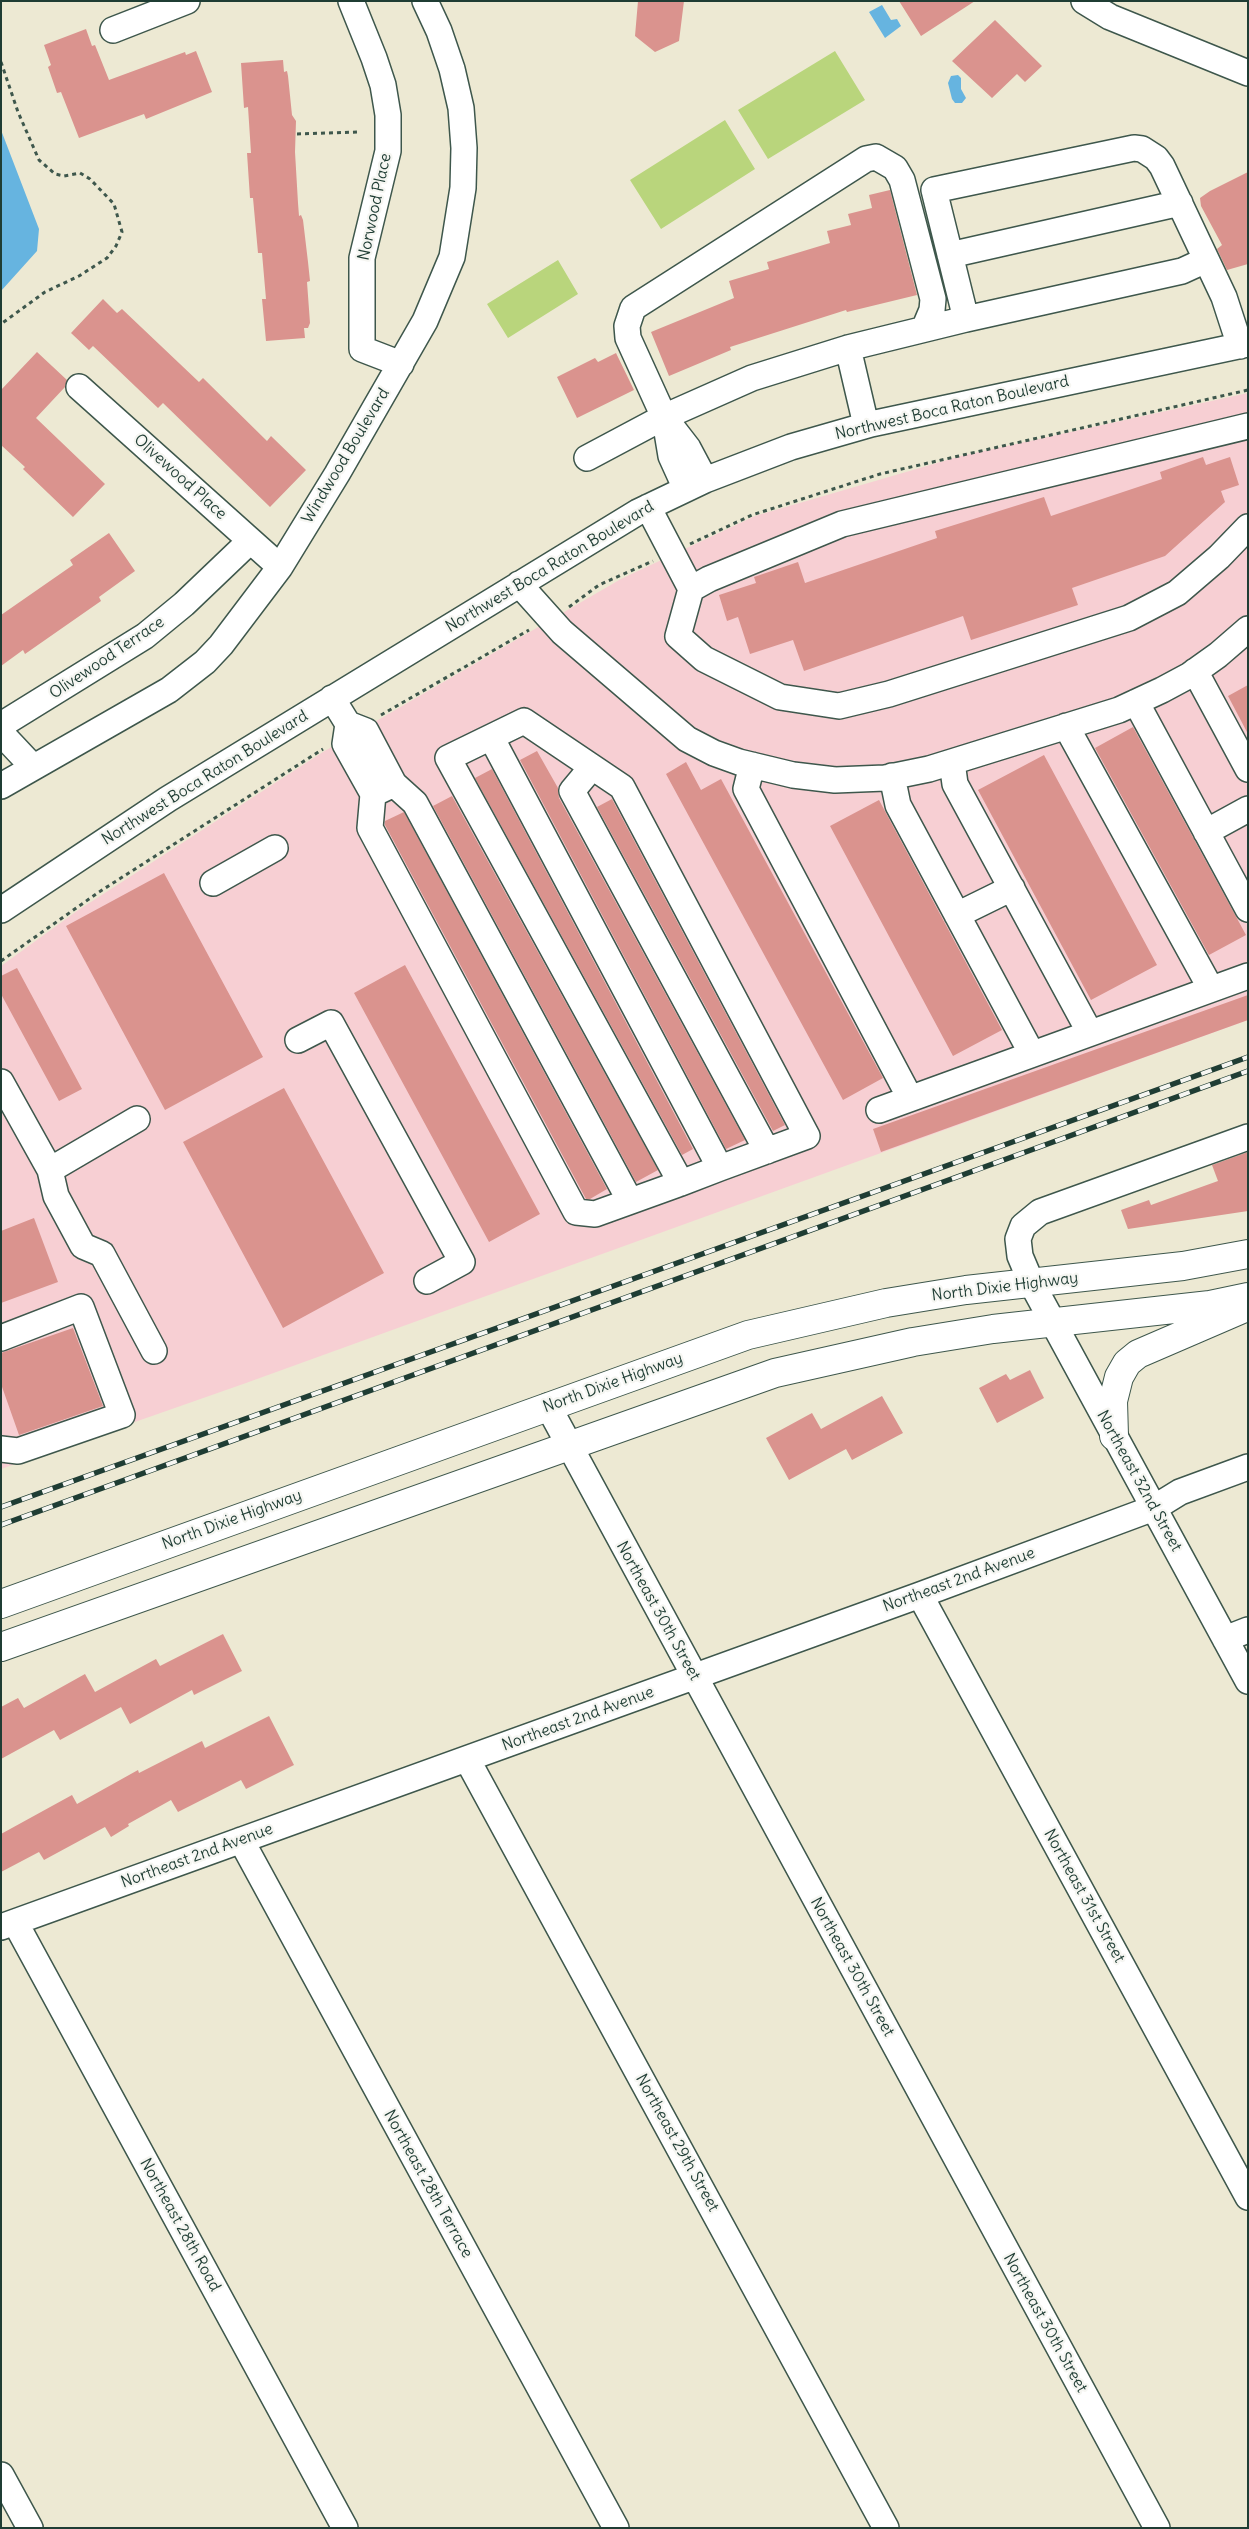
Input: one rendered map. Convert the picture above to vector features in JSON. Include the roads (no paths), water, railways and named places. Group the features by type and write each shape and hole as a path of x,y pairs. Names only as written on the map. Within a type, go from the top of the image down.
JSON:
{"main road":[{"name":"North Dixie Highway","path":"1,1604 748,1335 886,1304 1031,1282 1183,1266 1248,1254"},
{"path":"1,1647 774,1373 913,1342 1052,1321 1210,1305 1248,1297"},
{"path":"1114,1436 1113,1401 1119,1377 1127,1363 1138,1354 1248,1307"}],"street":[{"path":"113,30 187,1"},
{"name":"Norwood Place","path":"351,1 383,85 388,115 388,151 362,258 362,348 401,364"},
{"name":"Windwood Boulevard","path":"1,786 169,690 188,677 221,645 280,567 425,321 452,257 462,188 464,148 460,108 452,69 439,31 425,1"},
{"path":"1084,1 1110,17 1248,73"},
{"path":"966,319 934,190 1134,148 1142,149 1156,158 1180,203 1244,345"},
{"path":"695,485 671,456 664,417 628,338 627,326 633,308 866,159 876,157 895,168 902,180 933,299 932,310 924,329"},
{"path":"950,255 1180,203"},
{"path":"587,458 664,417 752,378 848,348 966,319 1182,271 1206,260"},
{"name":"Northwest Boca Raton Boulevard","path":"1,910 168,798 648,507 695,485 791,447 866,425 1244,345"},
{"path":"848,348 866,425"},
{"name":"Olivewood Place","path":"79,387 280,567"},
{"path":"691,589 709,579 842,524 1248,426"},
{"path":"648,507 691,589 678,636 704,659 780,697 839,706 889,694 1130,618 1177,593 1219,557 1248,527"},
{"name":"Olivewood Terrace","path":"1,725 145,636 184,604 250,540"},
{"path":"519,584 562,632 687,739 714,753 752,765 793,776 835,780 892,776 952,762 1136,702 1195,671 1218,655 1248,629"},
{"path":"1195,671 1248,769"},
{"path":"332,698 351,729 345,744 384,789 414,803 630,1202"},
{"path":"1136,702 1248,909"},
{"path":"384,789 370,828 576,1212 595,1214 630,1202 681,1183 720,1168 807,1136 622,787 524,721 448,758 681,1183"},
{"path":"1066,726 1210,989"},
{"path":"1,732 33,767"},
{"path":"491,737 720,1168"},
{"path":"952,762 955,784 1090,1033"},
{"path":"752,765 746,789 910,1098"},
{"path":"592,767 572,790 767,1151"},
{"path":"892,776 898,805 1032,1054"},
{"path":"1206,832 1248,809"},
{"path":"213,883 275,848"},
{"path":"957,915 1012,888"},
{"path":"879,1110 1248,976"},
{"path":"298,1040 331,1023 462,1262 427,1280"},
{"path":"1,1082 50,1170 56,1196 83,1246 102,1254 154,1351"},
{"path":"50,1170 137,1119"},
{"name":"Northeast 32nd Street","path":"1248,1137 1040,1212 1029,1219 1019,1233 1018,1239 1020,1256 1031,1282 1114,1436 1154,1508 1236,1635 1248,1681"},
{"path":"1,1338 81,1307 122,1415 18,1451 1,1449"},
{"name":"Northeast 30th Street","path":"548,1406 693,1677 1157,2528"},
{"name":"Northeast 2nd Avenue","path":"8,1925 920,1595 1154,1508 1180,1492 1248,1467"},
{"name":"Northeast 31st Street","path":"920,1595 1248,2197"},
{"name":"Northeast 29th Street","path":"467,1758 886,2528"},
{"name":"Northeast 28th Terrace","path":"241,1840 616,2528"},
{"name":"Northeast 28th Road","path":"8,1925 345,2528"},
{"path":"1,2475 30,2528"}],"water":[{"path":"882,5 891,20 897,19 901,26 885,38 869,12"},
{"path":"958,75 961,78 961,89 966,98 962,103 955,103 952,99 948,83 951,76"},
{"path":"1,130 39,229 37,251 1,291"}],"railway":[{"path":"1,1507 1248,1057"},
{"path":"1,1525 1248,1071"}]}
